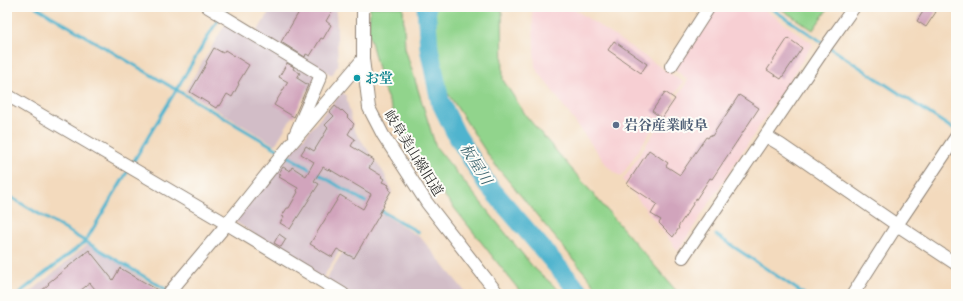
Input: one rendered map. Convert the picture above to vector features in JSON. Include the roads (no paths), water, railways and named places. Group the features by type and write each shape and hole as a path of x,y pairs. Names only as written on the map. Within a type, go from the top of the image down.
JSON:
{"street":[{"name":"岐阜美山線旧道","path":"363,7 363,59 369,108 383,135 427,203 498,294"},
{"path":"671,66 710,7"},
{"path":"683,257 854,7"},
{"path":"218,12 321,76 290,145"},
{"path":"168,294 227,224 290,145 363,59"},
{"path":"7,95 227,224 342,294"},
{"path":"766,136 956,264"},
{"path":"853,294 956,137"}],"waterway":[{"path":"36,7 282,152"},
{"path":"224,13 229,7"},
{"name":"板屋川","path":"426,7 429,48 440,101 456,134 487,184 581,294"},
{"path":"769,7 825,44"},
{"path":"132,164 221,17"},
{"path":"829,47 956,131"},
{"path":"286,155 369,204"},
{"path":"20,294 23,290 85,242 129,169"},
{"path":"7,195 167,290"},
{"path":"378,209 418,232"},
{"path":"716,235 804,294"}],"place":[{"name":"お堂","path":"357,78"},
{"name":"岩谷産業岐阜","path":"616,125"}]}
